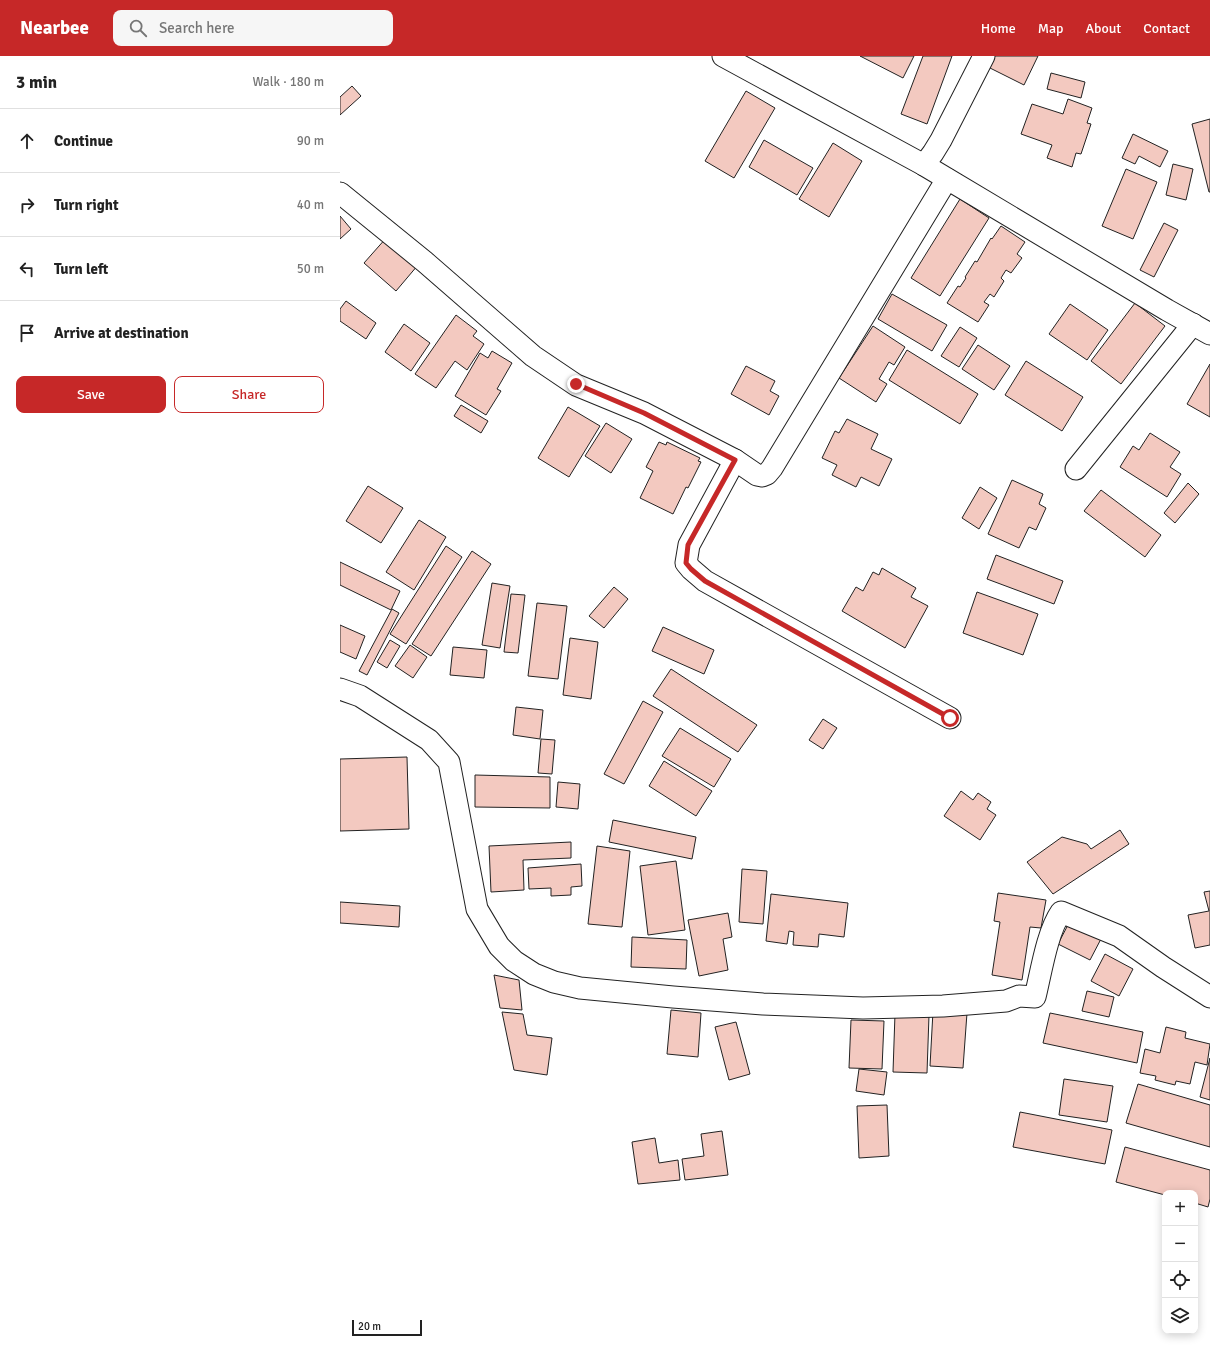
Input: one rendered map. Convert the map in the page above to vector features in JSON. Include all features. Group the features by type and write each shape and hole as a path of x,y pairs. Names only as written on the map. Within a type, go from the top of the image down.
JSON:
{"street":[{"path":"722,56 924,164 1201,329 1076,469"},
{"path":"924,164 934,153 984,56"},
{"path":"340,193 426,262 533,356 576,384 644,413 735,460 757,475 762,476 767,474 772,468 947,179"},
{"path":"735,460 688,545 686,563 705,581 950,718"},
{"path":"340,689 360,696 429,740 450,762 476,909 499,946 514,961 534,974 554,982 580,988 673,997 763,1004 863,1008 943,1006 1006,1001 1019,996 1035,997 1050,933 1061,912 1119,936 1163,967 1210,997"}],"building":[{"path":"860,56 914,56 903,78"},
{"path":"923,56 952,56 927,124 901,114"},
{"path":"993,56 1038,56 1024,85 988,67"},
{"path":"1051,73 1085,82 1081,98 1047,89"},
{"path":"352,86 361,96 340,115 340,97"},
{"path":"746,91 775,108 734,178 705,161"},
{"path":"1068,99 1092,108 1087,123 1091,124 1081,154 1076,153 1072,167 1047,158 1052,145 1021,134 1032,104 1063,114"},
{"path":"1210,119 1210,192 1209,192 1192,124"},
{"path":"1133,134 1168,151 1160,167 1139,156 1135,164 1122,158"},
{"path":"764,140 813,168 797,195 749,167"},
{"path":"833,143 862,161 829,217 799,199"},
{"path":"1173,164 1193,169 1186,200 1166,195"},
{"path":"1126,169 1157,182 1133,239 1102,226"},
{"path":"960,199 989,218 940,296 911,278"},
{"path":"340,216 351,229 340,239"},
{"path":"1164,223 1178,230 1154,277 1140,270"},
{"path":"1001,226 1025,242 1017,254 1022,258 1011,273 1006,270 1001,278 1004,281 994,297 990,294 984,302 989,305 978,322 947,303 958,286 960,287 975,261 977,262 991,238 992,239"},
{"path":"387,237 418,265 396,291 364,263"},
{"path":"892,294 947,325 932,351 878,319"},
{"path":"346,301 376,323 366,339 340,321 340,309"},
{"path":"1135,303 1165,326 1121,384 1091,361"},
{"path":"1070,304 1108,330 1087,360 1049,334"},
{"path":"456,315 477,331 473,336 484,344 467,370 455,361 436,388 415,374"},
{"path":"404,324 430,343 411,371 385,352"},
{"path":"873,326 905,347 894,365 889,362 879,379 887,384 876,402 839,378"},
{"path":"960,327 977,338 959,367 941,356"},
{"path":"978,345 1010,366 994,390 962,369"},
{"path":"907,350 978,394 960,424 889,380"},
{"path":"492,351 512,363 497,389 501,391 486,415 455,396 480,353 488,358"},
{"path":"1026,361 1083,397 1062,431 1005,395"},
{"path":"1210,364 1210,417 1187,404"},
{"path":"746,366 775,381 770,391 779,396 769,415 731,394"},
{"path":"461,405 488,421 481,433 454,416"},
{"path":"568,407 600,426 569,477 538,458"},
{"path":"847,419 878,434 871,449 892,459 879,486 861,477 856,487 832,475 837,465 822,458 835,431 839,433"},
{"path":"606,423 632,439 611,473 585,456"},
{"path":"1150,433 1180,452 1170,467 1181,474 1167,497 1120,467 1133,446 1139,450"},
{"path":"659,442 666,445 667,442 700,458 698,461 701,462 688,488 686,487 673,514 640,498 653,471 646,467"},
{"path":"1012,480 1043,494 1039,504 1046,508 1036,530 1029,527 1019,548 988,534"},
{"path":"1188,483 1199,494 1175,523 1164,513"},
{"path":"368,486 403,508 381,543 346,521"},
{"path":"980,487 997,498 979,529 962,518"},
{"path":"1101,490 1161,535 1145,557 1084,511"},
{"path":"419,520 446,537 414,590 386,572"},
{"path":"446,546 462,557 406,644 390,634"},
{"path":"472,551 491,564 431,656 412,644"},
{"path":"996,555 1063,581 1054,604 987,579"},
{"path":"340,562 400,591 391,610 340,585"},
{"path":"882,568 916,588 911,597 928,606 905,648 842,611 856,587 863,591 873,572 879,575"},
{"path":"492,583 510,586 500,648 482,645"},
{"path":"614,587 628,599 604,628 589,616"},
{"path":"977,592 1038,614 1023,655 963,633"},
{"path":"511,594 525,595 518,653 504,652"},
{"path":"537,603 567,606 558,679 528,676"},
{"path":"392,609 399,613 367,675 359,671"},
{"path":"340,625 365,636 356,659 340,652"},
{"path":"663,627 714,650 704,674 652,651"},
{"path":"570,638 598,642 591,699 563,695"},
{"path":"390,640 400,646 387,668 377,662"},
{"path":"410,645 427,657 413,678 395,666"},
{"path":"453,647 487,650 484,678 450,675"},
{"path":"671,669 757,725 738,752 653,696"},
{"path":"643,701 663,712 624,784 604,774"},
{"path":"516,707 543,710 540,739 513,735"},
{"path":"823,719 837,728 823,749 809,740"},
{"path":"680,728 731,759 714,787 662,756"},
{"path":"541,739 555,740 552,774 538,773"},
{"path":"407,757 409,829 340,831 340,759"},
{"path":"664,761 712,791 696,816 649,786"},
{"path":"475,775 550,777 550,808 475,807"},
{"path":"558,782 580,784 578,809 556,807"},
{"path":"961,791 973,800 978,793 991,802 987,809 996,815 980,840 944,816"},
{"path":"613,820 696,837 692,859 609,842"},
{"path":"1120,830 1129,844 1053,894 1027,862 1062,837 1087,844 1091,849"},
{"path":"571,842 571,858 523,860 524,890 491,892 489,846"},
{"path":"597,846 630,851 622,927 588,924"},
{"path":"676,861 685,930 648,935 640,866"},
{"path":"581,864 582,886 571,887 571,895 551,896 551,888 529,889 528,868"},
{"path":"742,869 767,871 763,924 739,922"},
{"path":"1210,891 1210,945 1195,948 1188,915 1209,911 1204,892"},
{"path":"998,893 1046,900 1041,928 1030,927 1022,980 992,975 1000,922 994,921"},
{"path":"771,894 848,903 844,937 819,934 818,947 793,945 794,932 789,931 787,944 766,941"},
{"path":"340,902 400,906 399,927 340,923"},
{"path":"728,913 732,937 723,939 728,970 699,976 688,920"},
{"path":"1070,921 1102,937 1090,960 1058,944"},
{"path":"632,937 687,940 686,969 631,967"},
{"path":"1105,954 1133,969 1119,996 1091,981"},
{"path":"494,975 519,980 522,1010 500,1008"},
{"path":"1087,991 1114,997 1109,1017 1082,1011"},
{"path":"671,1010 701,1013 698,1057 667,1054"},
{"path":"933,1011 967,1013 963,1068 930,1066"},
{"path":"502,1012 523,1014 527,1035 552,1038 547,1075 514,1070"},
{"path":"1050,1013 1143,1032 1137,1063 1043,1043"},
{"path":"895,1014 929,1015 927,1073 893,1072"},
{"path":"851,1020 884,1021 882,1069 849,1068"},
{"path":"736,1022 750,1074 729,1080 715,1027"},
{"path":"1166,1027 1186,1032 1185,1038 1210,1044 1207,1065 1195,1062 1190,1084 1176,1081 1175,1085 1155,1080 1156,1076 1140,1073 1145,1049 1160,1053"},
{"path":"1210,1058 1210,1100 1200,1097"},
{"path":"859,1069 887,1072 884,1095 856,1091"},
{"path":"1064,1079 1113,1086 1107,1122 1059,1115"},
{"path":"1138,1084 1210,1105 1210,1147 1126,1123"},
{"path":"887,1105 889,1156 859,1158 857,1106"},
{"path":"1020,1112 1112,1130 1105,1164 1013,1147"},
{"path":"722,1131 728,1175 685,1180 682,1159 704,1156 701,1134"},
{"path":"655,1138 659,1163 678,1160 680,1180 638,1184 632,1142"},
{"path":"1125,1147 1210,1170 1210,1199 1208,1207 1198,1204 1198,1190 1162,1190 1162,1194 1116,1182"}],"route":[{"path":"576,384 644,413 735,460 688,545 686,563 691,569 705,581 950,718"}]}
